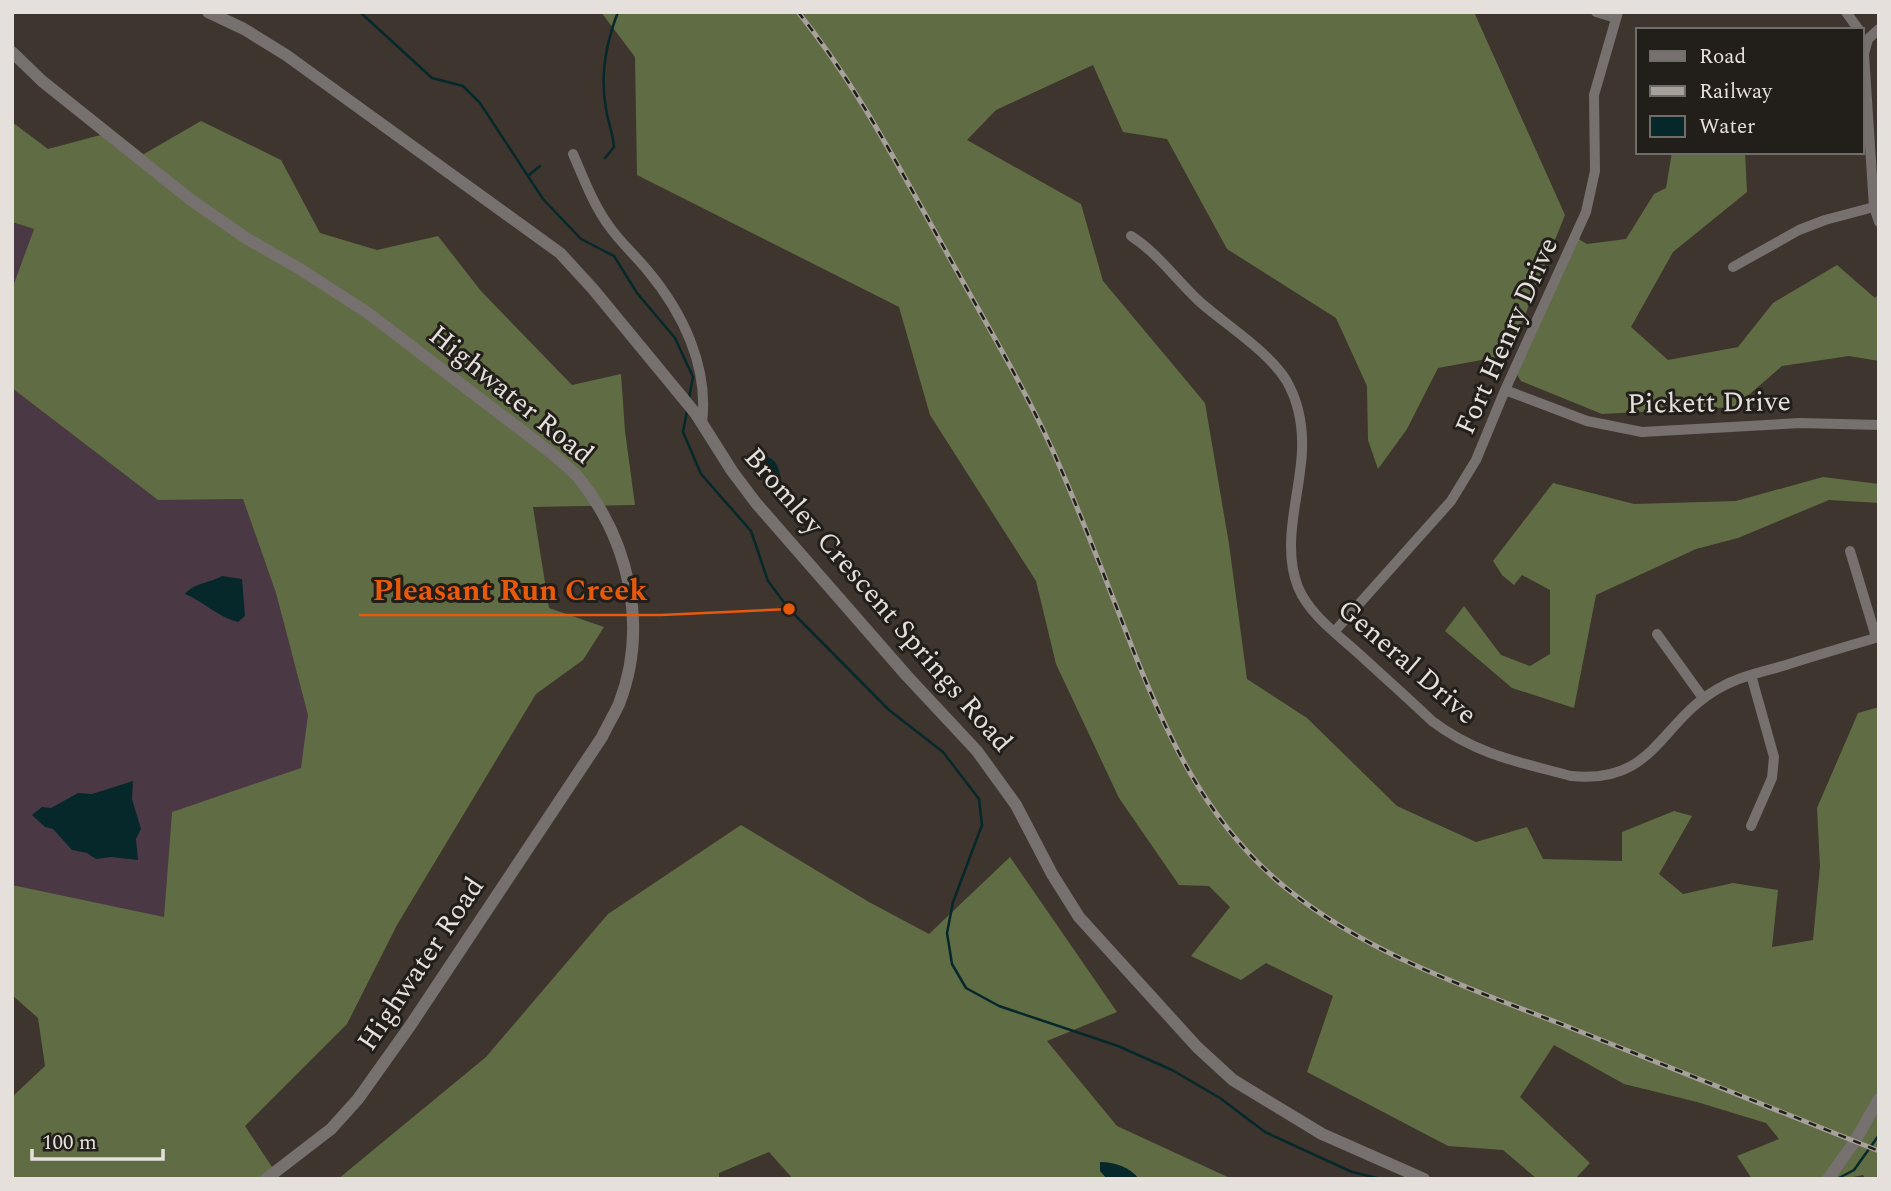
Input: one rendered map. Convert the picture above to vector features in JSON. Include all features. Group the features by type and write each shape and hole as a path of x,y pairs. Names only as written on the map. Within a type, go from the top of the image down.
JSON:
{"street":[{"name":"Bromley Crescent Springs Road","path":"208,12 244,29 286,55 560,253 593,289 699,419 756,503 906,676 977,751 1007,790 1052,874 1079,917 1198,1048 1233,1080 1322,1134 1424,1179"},
{"path":"1596,12 1617,15"},
{"path":"1846,12 1858,28"},
{"name":"Fort Henry Drive","path":"1334,632 1451,501 1476,460 1505,390 1580,228 1590,198 1595,171 1594,95 1617,15"},
{"path":"1879,29 1863,34 1864,87 1874,207 1879,222"},
{"name":"Highwater Road","path":"12,52 41,81 191,200 246,238 368,313 550,452 576,475 606,520 621,552 630,585 633,611 628,667 619,705 602,737 410,1027 358,1099 331,1129 266,1179"},
{"path":"573,154 607,224 663,289 685,328 701,374 705,404 699,419"},
{"path":"1733,267 1799,230 1874,207"},
{"name":"General Drive","path":"1131,236 1147,247 1198,300 1272,362 1286,380 1296,400 1302,424 1302,453 1290,544 1292,569 1306,603 1334,632 1449,734 1478,750 1571,776 1586,778 1614,775 1647,757 1674,724 1703,698 1729,683 1877,637"},
{"name":"Pickett Drive","path":"1505,390 1587,421 1642,432 1800,423 1879,425"},
{"path":"1850,551 1877,637"},
{"path":"1657,634 1703,698"},
{"path":"1751,675 1774,757 1772,778 1751,825"},
{"path":"1828,1179 1855,1141 1879,1099"}],"shaded area":[{"path":"12,222 34,229 12,289"},
{"path":"12,388 158,500 243,499 276,593 308,715 302,768 172,812 164,918 12,885"}],"green space":[{"path":"601,12 1474,12 1565,215 1509,355 1438,368 1407,429 1378,469 1368,440 1367,386 1336,318 1227,249 1167,139 1123,132 1093,65 996,110 967,140 1081,204 1103,281 1205,403 1229,544 1247,679 1307,718 1397,806 1476,842 1527,827 1543,859 1622,861 1622,832 1674,811 1692,816 1659,874 1683,894 1733,883 1778,890 1772,947 1813,940 1820,866 1817,808 1858,713 1879,707 1879,1179 1865,1179 1863,1175 1844,1179 1752,1179 1737,1156 1779,1139 1766,1123 1624,1084 1554,1045 1520,1097 1590,1163 1575,1179 1537,1179 1503,1150 1448,1146 1307,1072 1333,996 1266,963 1241,980 1191,956 1230,907 1209,886 1179,885 1119,798 1056,664 1036,581 930,415 899,307 637,175 635,57"},
{"path":"201,121 281,160 320,233 377,250 438,236 481,291 572,385 621,374 635,505 533,507 549,608 604,627 583,660 536,694 397,925 347,1024 245,1126 280,1179 12,1179 12,1097 45,1066 38,1018 12,995 12,885 164,917 172,812 301,768 308,715 276,593 243,499 158,500 12,388 12,289 34,229 12,222 12,122 48,149 108,133 137,158"},
{"path":"1672,154 1745,154 1747,192 1673,252 1631,327 1668,360 1738,347 1773,303 1837,265 1875,298 1879,294 1879,361 1849,356 1782,366 1735,407 1602,414 1521,381 1514,370 1575,237 1587,244 1626,239 1654,194 1666,188"},
{"path":"1823,477 1879,484 1879,503 1829,500 1738,538 1696,549 1596,595 1574,708 1512,688 1445,631 1464,606 1501,655 1530,666 1550,654 1550,590 1522,575 1514,585 1502,575 1493,561 1553,483 1634,504 1736,501"},
{"path":"741,825 869,902 929,934 1010,857 1117,1012 1047,1041 1117,1126 1232,1179 793,1179 769,1152 719,1173 719,1179 338,1179 486,1057 608,914"}],"water":[{"path":"763,456 772,459 777,466 782,485 776,490 766,482 759,470 757,462"},
{"path":"222,576 242,579 245,616 238,622 224,617 185,594"},
{"path":"133,781 132,799 141,829 136,839 138,860 111,857 96,859 87,853 72,850 53,829 45,827 32,815 42,807 51,808 78,793 92,794"},
{"path":"1100,1162 1121,1166 1139,1179 1107,1179 1100,1171"}],"waterway":[{"path":"360,12 432,78 463,86 480,103 543,199 581,239 614,256 637,293 675,338 693,377 689,398"},
{"path":"605,158 614,147 604,97 604,72 607,48 618,12"},
{"path":"529,175 540,166"},
{"path":"687,411 683,432 701,474 751,531 768,581 789,609 889,710 943,752 979,799 982,825 953,902 947,933 952,964 966,988 999,1006 1118,1046 1172,1070 1220,1098 1265,1132 1352,1172 1381,1179"},
{"path":"1837,1179 1854,1170 1879,1135"}],"railway":[{"path":"798,12 839,68 875,126 1019,382 1060,467 1170,736 1208,802 1257,862 1317,911 1383,950 1418,967 1879,1151"}],"place":[{"name":"Pleasant Run Creek","path":"789,609"}]}
